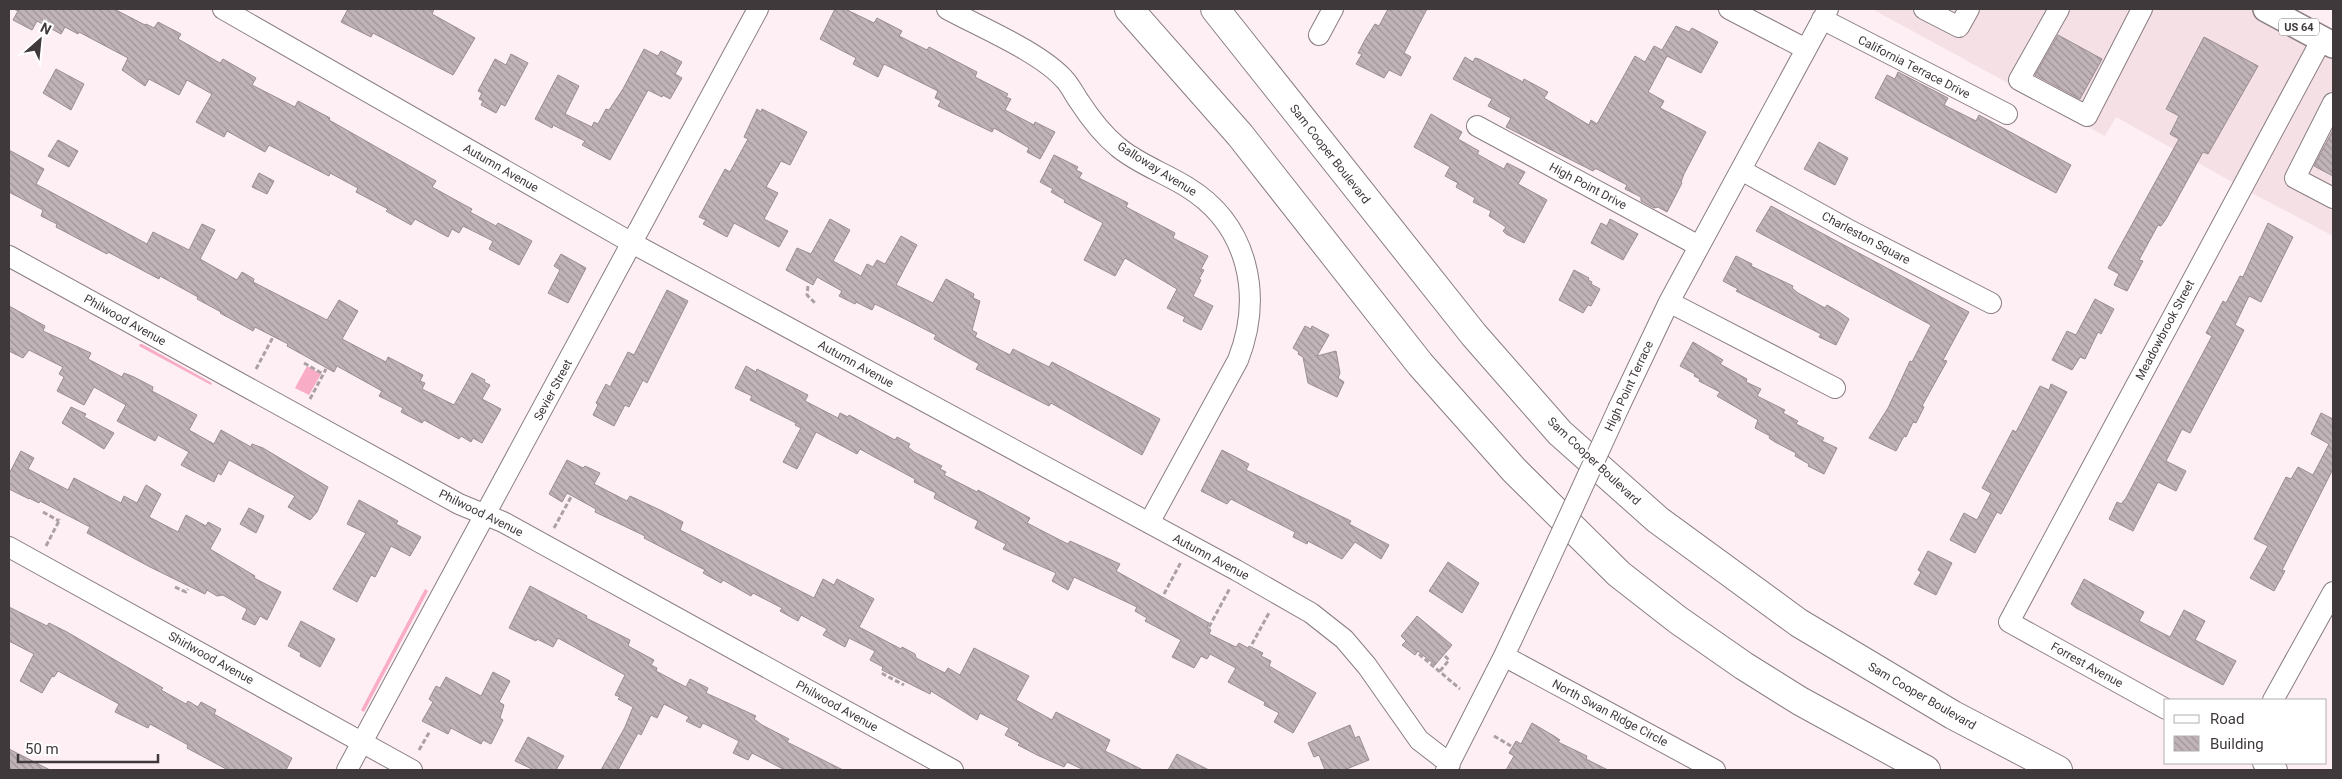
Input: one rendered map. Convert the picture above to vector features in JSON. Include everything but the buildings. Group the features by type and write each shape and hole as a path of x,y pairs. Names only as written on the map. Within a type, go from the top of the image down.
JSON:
{"highway":[{"path":"1129,9 1240,135 1420,364 1514,470 1619,574 1678,620 1744,666 1800,701 1926,770"},
{"name":"Sam Cooper Boulevard","path":"1215,9 1474,335 1567,439 1658,520 1799,623 1953,715 2058,770"}],"main road":[{"name":"US 64","path":"2266,9 2328,42"}],"street":[{"name":"Sevier Street","path":"347,770 758,9"},
{"name":"Galloway Avenue","path":"947,9 1042,60 1065,79 1093,122 1119,148 1187,187 1218,213 1234,233 1245,260 1250,288 1250,314 1246,339 1238,360 1148,523"},
{"path":"1319,35 1333,9"},
{"path":"1729,9 1806,49"},
{"path":"1924,9 1959,27 1969,9"},
{"path":"2058,9 2019,80 2087,116 2142,9"},
{"name":"Autumn Avenue","path":"226,10 632,243 1283,596 1329,627 1367,666 1419,740 1448,767"},
{"name":"High Point Terrace","path":"1448,767 1504,656 1669,302 1825,14"},
{"name":"California Terrace Drive","path":"1825,14 2007,114"},
{"name":"Meadowbrook Street","path":"2009,622 2328,42"},
{"path":"2333,103 2295,178 2333,198"},
{"name":"High Point Drive","path":"1477,126 1699,246"},
{"name":"Charleston Square","path":"1742,170 1851,231 1991,303"},
{"name":"Philwood Avenue","path":"9,256 459,504 502,522 953,770"},
{"path":"1669,302 1836,388"},
{"name":"Shirlwood Avenue","path":"9,547 412,770"},
{"path":"2274,699 2333,592"},
{"name":"Forrest Avenue","path":"2009,622 2164,708"},
{"name":"North Swan Ridge Circle","path":"1504,656 1715,770"},
{"path":"2265,764 2277,770"}],"path":[{"path":"808,286 808,295 814,303"},
{"path":"256,369 273,337"},
{"path":"304,363 323,374"},
{"path":"310,399 326,369"},
{"path":"554,528 571,497"},
{"path":"43,512 60,520 46,546"},
{"path":"1164,594 1181,561"},
{"path":"175,587 186,592 188,589"},
{"path":"1209,627 1230,588"},
{"path":"1252,644 1270,610"},
{"path":"1420,654 1460,689"},
{"path":"1440,671 1449,660 1445,656"},
{"path":"884,673 904,685"},
{"path":"419,750 430,731"},
{"path":"1494,736 1511,746"}],"shaded area":[{"path":"1872,9 2266,9 2333,45 2333,236 2116,117 2105,136"},
{"path":"140,344 212,383 211,385 139,346"},
{"path":"307,366 321,374 309,395 295,388"},
{"path":"425,589 428,591 364,712 361,710"}]}
